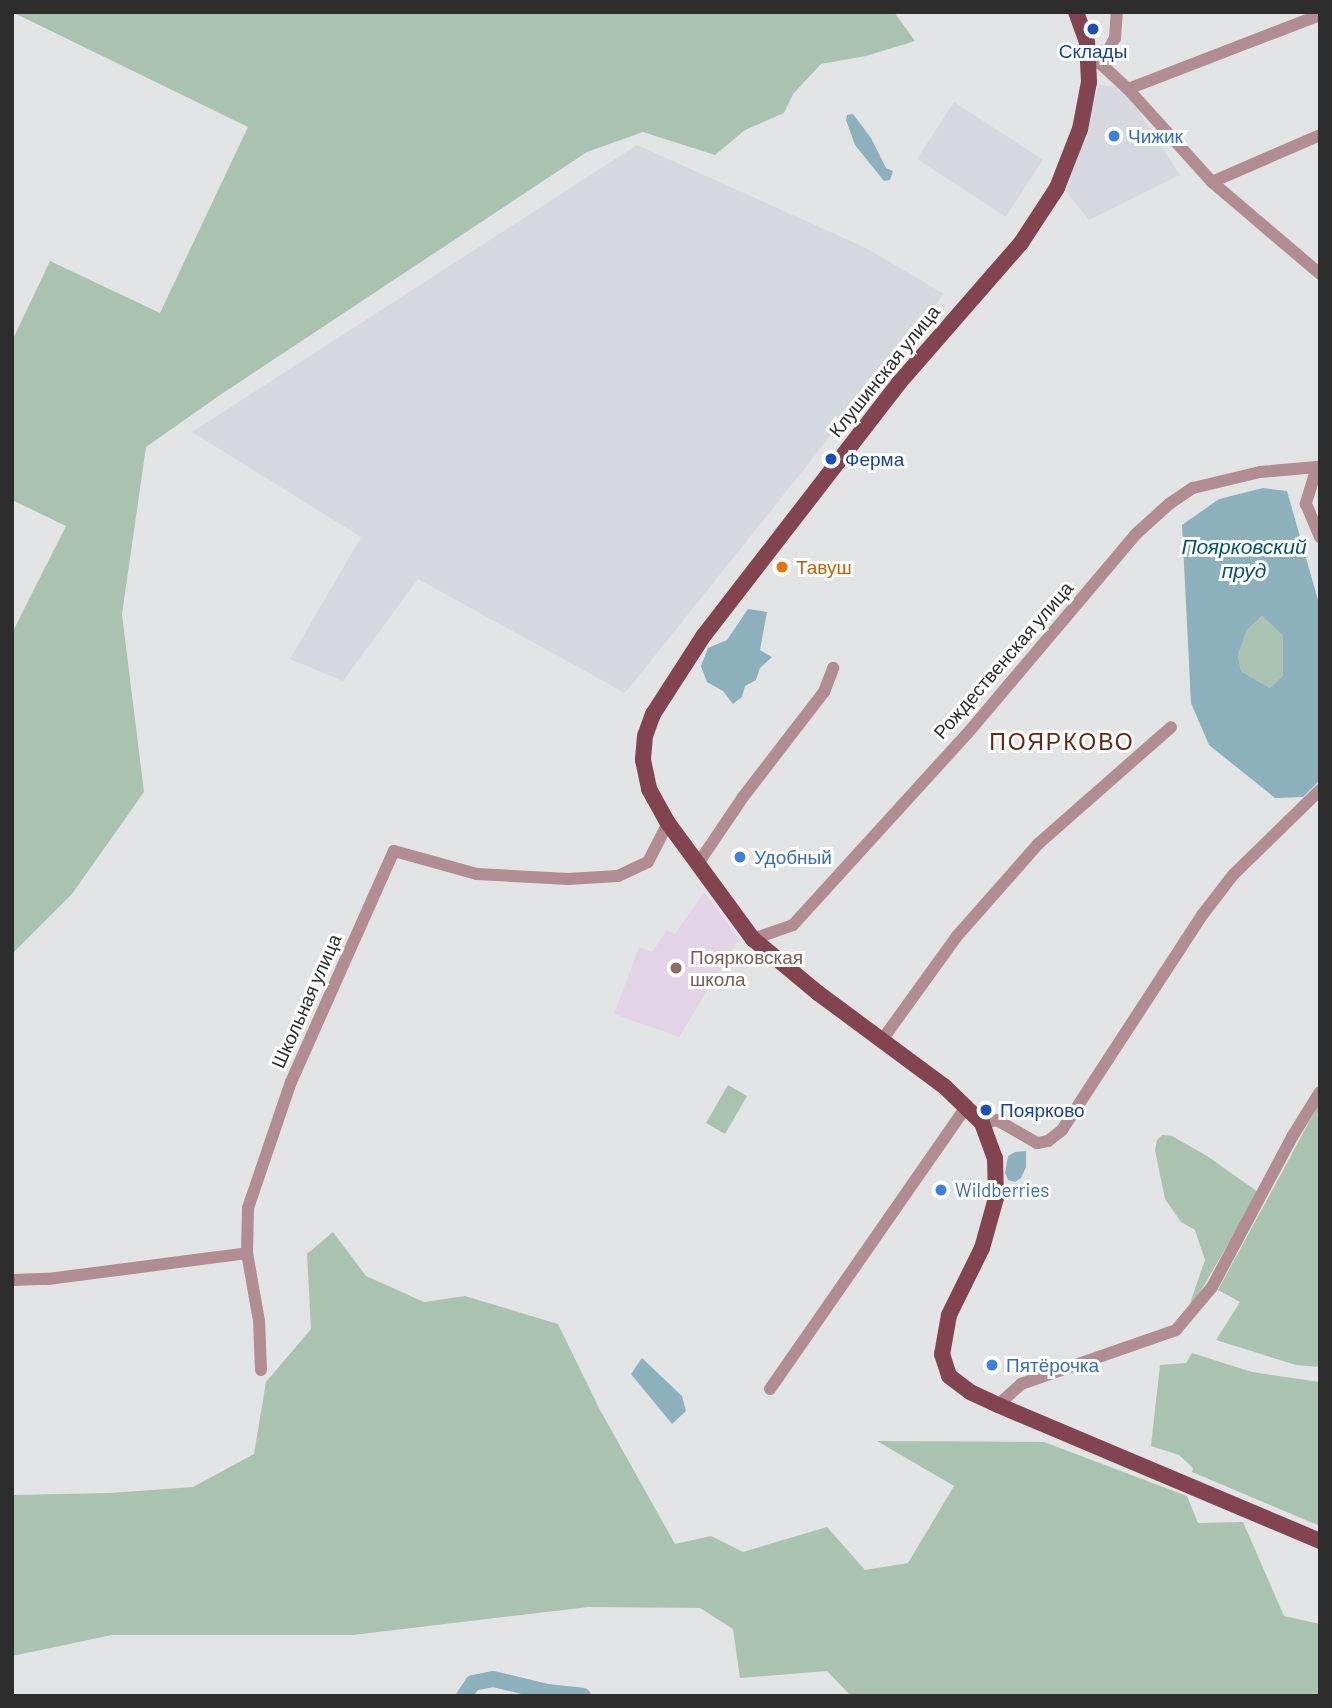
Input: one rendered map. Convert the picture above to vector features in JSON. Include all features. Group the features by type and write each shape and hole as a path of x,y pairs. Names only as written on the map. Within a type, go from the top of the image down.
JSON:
{"main road":[{"name":"Клушинская улица","path":"668,823 649,789 643,760 645,736 668,686 704,635 899,383 1021,243 1057,188 1076,142 1095,62 1076,12"},
{"path":"668,823 753,939 967,1106 982,1124 995,1158 996,1199 982,1248 949,1315 942,1354 950,1376 970,1392 998,1405 1320,1541"}],"street":[{"path":"1117,12 1115,38 1095,62 1128,89 1212,182 1320,274"},
{"path":"1128,89 1320,15"},
{"path":"1212,182 1320,135"},
{"path":"1318,467 1306,504 1320,537"},
{"name":"Рождественская улица","path":"753,939 793,926 967,734 1136,534 1169,504 1193,488 1260,472 1318,467"},
{"path":"697,864 743,797 824,692 834,668"},
{"path":"882,1040 957,936 1038,844 1171,727"},
{"path":"982,1124 997,1121 1037,1143 1048,1141 1062,1130 1203,914 1233,875 1320,790"},
{"name":"Школьная улица","path":"261,1370 259,1321 247,1253 248,1208 291,1083 394,851 477,874 568,879 618,876 648,862 668,823"},
{"path":"998,1405 1020,1384 1176,1330 1212,1287 1320,1092"},
{"path":"770,1389 967,1106"},
{"path":"12,1280 48,1279 247,1253"}],"shaded area":[{"path":"1099,85 1118,87 1130,98 1180,175 1089,220 1066,191"},
{"path":"954,102 1043,160 1006,217 917,159"},
{"path":"637,145 866,248 944,294 625,693 418,579 343,681 290,659 361,537 192,432"},
{"name":"Поярковская школа","path":"704,892 739,939 679,1037 614,1014 639,947 652,952 667,930 675,934"}],"green space":[{"path":"12,12 894,12 915,41 866,56 821,64 793,94 784,113 745,130 715,155 643,132 587,152 146,447 122,614 144,792 72,894 12,954 12,633 66,526 12,500 12,341 50,261 160,313 248,127"},
{"path":"1262,616 1283,636 1283,675 1270,688 1241,671 1238,655 1247,630"},
{"path":"728,1085 747,1096 725,1134 706,1123"},
{"path":"1320,1102 1320,1367 1296,1365 1216,1340 1240,1302 1218,1290"},
{"path":"1162,1135 1172,1136 1207,1156 1258,1192 1195,1301 1190,1303 1205,1260 1195,1230 1181,1222 1165,1199 1155,1150 1157,1140"},
{"path":"333,1232 366,1276 424,1302 465,1296 558,1324 600,1410 675,1544 711,1536 743,1552 827,1527 865,1570 908,1563 954,1486 877,1441 1044,1442 1187,1496 1198,1523 1243,1522 1284,1616 1320,1624 1320,1696 851,1696 827,1671 740,1678 733,1629 700,1608 589,1607 353,1635 112,1635 12,1656 12,1495 110,1493 193,1487 254,1454 266,1382 311,1329 307,1254"},
{"path":"1192,1353 1252,1372 1320,1382 1320,1526 1192,1472 1193,1468 1179,1455 1151,1446 1160,1365 1186,1363"}],"water":[{"path":"853,114 871,138 886,168 893,171 890,180 884,181 855,145 846,120 847,115"},
{"name":"Поярковский пруд","path":"1263,488 1287,491 1320,607 1320,780 1303,797 1275,798 1209,745 1191,703 1182,525 1219,499","holes":["1262,616 1283,636 1283,675 1270,688 1241,671 1238,655 1247,630"]},
{"path":"748,609 767,612 760,650 772,657 760,668 756,680 745,686 742,697 733,704 723,691 707,682 701,666 708,648 727,640"},
{"path":"1026,1151 1026,1167 1021,1178 1015,1182 1008,1180 1005,1173 1008,1156"},
{"path":"642,1358 682,1396 686,1411 672,1424 631,1374"}],"waterway":[{"path":"464,1696 473,1683 493,1679 547,1692 583,1696"}],"place":[{"name":"Склады","path":"1093,29"},
{"name":"Чижик","path":"1114,136"},
{"name":"Ферма","path":"831,459"},
{"name":"Тавуш","path":"782,567"},
{"name":"Удобный","path":"740,857"},
{"name":"Поярковская школа","path":"676,968"},
{"name":"Поярково","path":"986,1110"},
{"name":"Wildberries","path":"941,1190"},
{"name":"Пятёрочка","path":"992,1365"}],"district":[{"name":"ПОЯРКОВО","path":"1062,741"}]}
